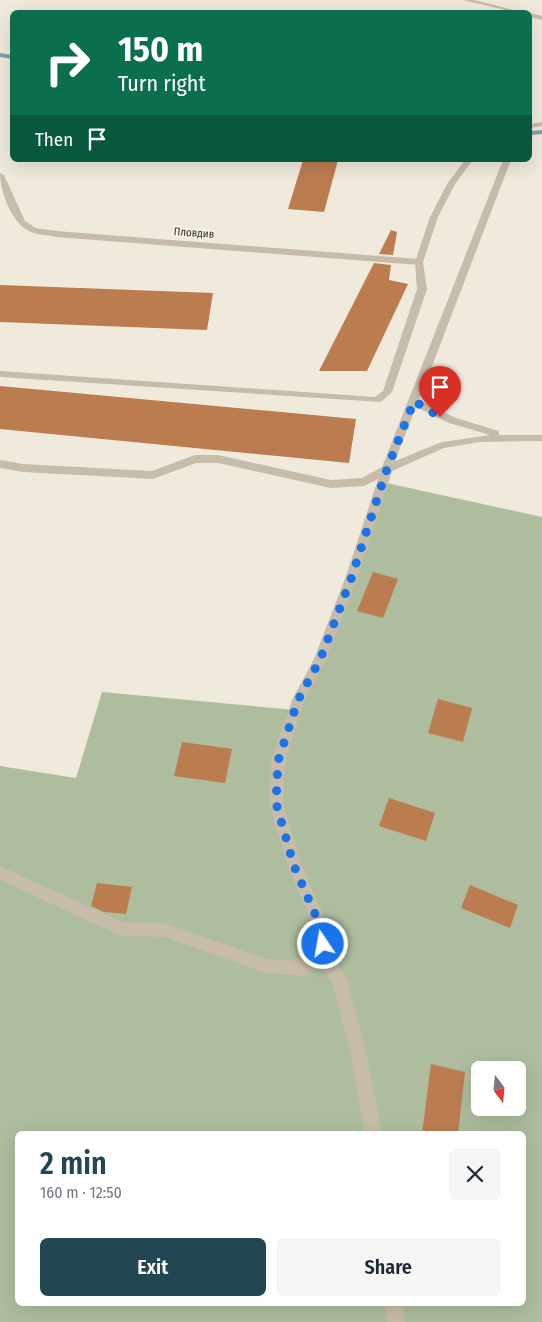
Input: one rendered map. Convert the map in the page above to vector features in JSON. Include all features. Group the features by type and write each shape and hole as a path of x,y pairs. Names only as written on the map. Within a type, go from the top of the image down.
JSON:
{"street":[{"path":"466,0 511,10"},
{"path":"0,374 377,400 387,392 422,289 419,262 434,218 451,184 468,162"},
{"path":"373,1131 359,1055 339,979 322,955 323,932 294,866 276,803 278,761 298,700 320,660 351,579 387,469 506,162"},
{"name":"Пловдив","path":"0,175 21,222 34,230 56,234 419,262"},
{"path":"414,401 440,417 468,428 512,437"},
{"path":"0,464 23,468 153,476 195,459 218,459 331,484 364,482 387,469 442,445 512,437 542,438"},
{"path":"0,873 121,929 164,930 267,966 304,969 322,955"},
{"path":"394,1306 396,1322"}],"green space":[{"path":"382,482 542,517 542,1322 0,1322 0,766 76,778 102,692 295,710"}],"building":[{"path":"302,162 337,162 324,212 288,209"},
{"path":"391,230 397,232 393,255 379,254"},
{"path":"374,263 391,265 389,280 408,284 367,371 319,371"},
{"path":"0,285 213,293 207,330 0,322"},
{"path":"0,386 356,419 349,463 0,429"},
{"path":"373,572 398,579 383,618 357,611"},
{"path":"438,699 472,708 463,742 428,733"},
{"path":"182,742 232,749 225,783 174,776"},
{"path":"389,798 435,813 426,841 379,826"},
{"path":"97,883 132,887 126,914 104,912 91,906"},
{"path":"470,885 518,905 510,928 461,908"},
{"path":"431,1064 465,1072 458,1131 422,1131"}],"waterway":[{"path":"0,55 10,57"},
{"path":"532,133 542,132"}],"route":[{"path":"323,944 323,932 294,866 276,803 278,761 298,700 320,660 351,579 387,469 414,401 440,417"}]}
